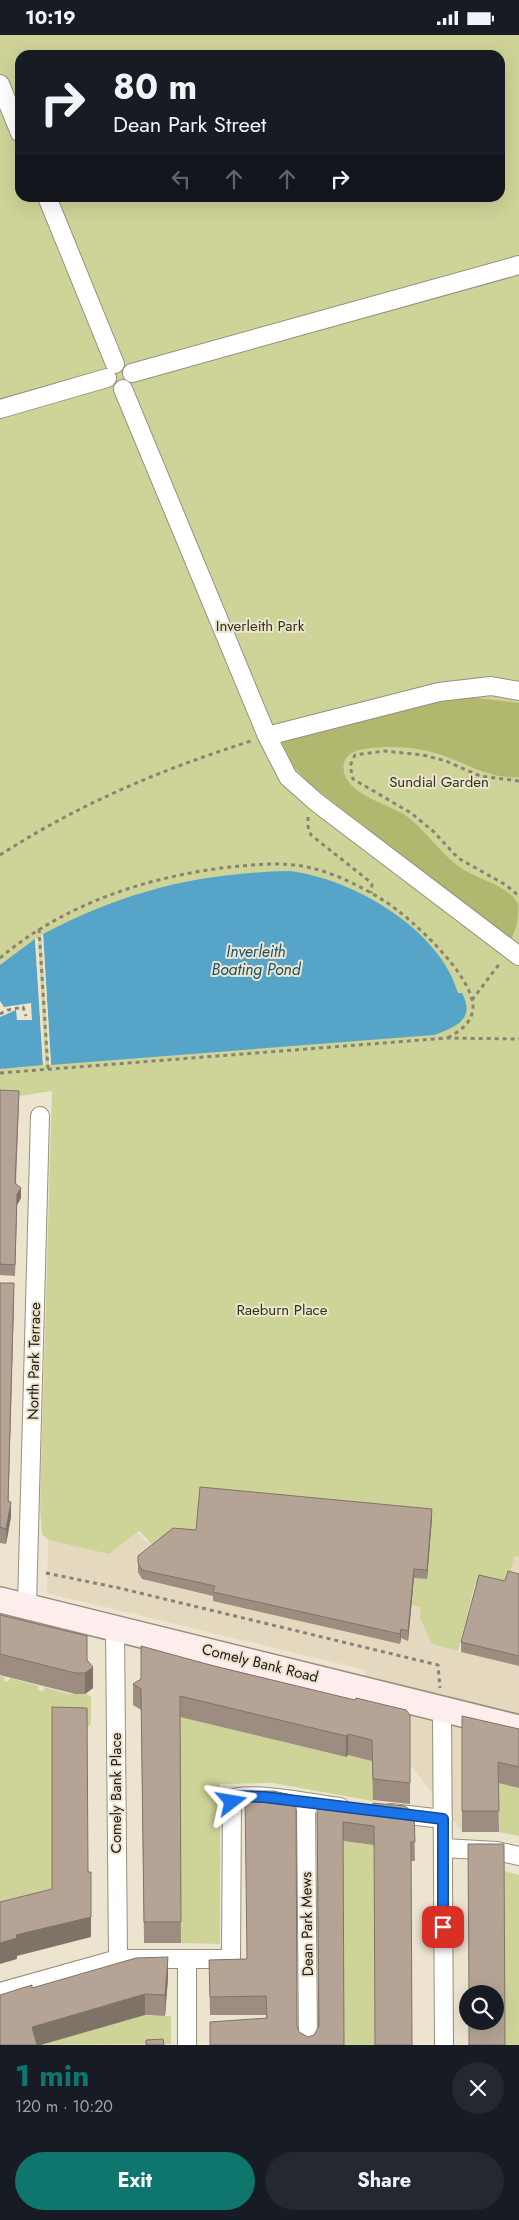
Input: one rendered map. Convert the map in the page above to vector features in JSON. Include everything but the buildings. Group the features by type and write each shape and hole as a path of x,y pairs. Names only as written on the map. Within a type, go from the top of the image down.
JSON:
{"main road":[{"name":"Comely Bank Road","path":"0,1600 27,1605 519,1728"}],"street":[{"path":"0,85 15,121"},
{"path":"0,409 111,371 124,364 132,373 132,381 123,389 114,389 111,371 48,202"},
{"path":"132,373 519,265"},
{"path":"123,389 267,736 288,777 316,802 514,953"},
{"path":"267,736 439,692 491,686 519,691"},
{"name":"North Park Terrace","path":"27,1605 40,1116"},
{"name":"Comely Bank Place","path":"115,1627 118,1959"},
{"path":"442,1709 444,2045"},
{"path":"0,1992 118,1959 231,1959 232,1802 234,1798 264,1797 443,1819"},
{"name":"Dean Park Mews","path":"306,1803 308,2045"},
{"path":"443,1848 497,1851 519,1856"},
{"path":"187,1960 187,2045"}],"path":[{"path":"0,855 62,818 112,793 182,763 267,736"},
{"path":"519,781 487,778 439,759 402,751 359,753 352,758 350,766 353,779 411,813 433,831 458,858 506,885 519,896"},
{"path":"316,802 308,819 311,835 369,881 372,885 371,893"},
{"path":"0,958 39,929 64,915 112,895 187,873 219,868 266,865 310,867 334,875 371,893 402,913 438,947 462,979 472,1000 473,1008 466,1024 458,1032 447,1038"},
{"path":"39,929 48,1069"},
{"path":"472,1000 514,953"},
{"path":"0,1007 1,1013 23,1007 26,1016"},
{"path":"0,1073 447,1038 519,1039"},
{"path":"28,1569 120,1589 438,1665 442,1709"}],"shaded area":[{"path":"137,1532 146,1541 416,1559 421,1607 432,1644 461,1652 505,1591 515,1555 519,1557 519,1788 492,1782 498,1796 499,1832 462,1832 412,1767 373,1766 350,1755 347,1756 366,1670 47,1593 48,1540 109,1554"}],"green space":[{"name":"Inverleith Park","path":"0,35 519,35 519,1557 515,1556 505,1591 475,1584 458,1651 432,1644 420,1618 421,1607 412,1605 416,1560 157,1549 139,1531 109,1554 48,1540 42,1534 40,1506 52,1091 20,1096 19,1101 0,1101"},
{"path":"468,697 519,703 519,777 499,776 437,754 417,749 396,747 365,749 352,753 345,760 344,774 349,783 357,790 409,818 442,852 464,870 501,887 513,897 518,904 518,913 511,939 311,785 294,767 281,741 430,701"},
{"path":"0,1676 5,1677 4,1681 8,1682 10,1678 39,1686 38,1690 43,1691 44,1687 69,1694 87,1694 91,1697 91,1724 87,1728 52,1728 52,1893 0,1927"},
{"path":"176,1709 190,1719 345,1757 350,1755 373,1761 373,1801 273,1783 220,1784 220,1944 181,1943"},
{"path":"492,1782 519,1788 519,1836 499,1832 498,1796"},
{"path":"343,1841 374,1845 375,2045 344,2045"},
{"path":"504,1871 519,1875 519,2045 505,2045"},
{"path":"146,2014 147,2016 171,2016 171,2044 27,2045 45,2044"}],"water":[{"name":"Inverleith Boating Pond","path":"289,871 339,884 365,896 413,928 433,948 448,970 458,993 462,993 467,1009 462,1021 450,1029 434,1035 51,1065 43,934 103,906 163,887 193,880 224,876"},
{"path":"35,939 43,1065 0,1069 0,965"}],"pier":[{"path":"43,934 51,1065 49,1065 41,935"},
{"path":"38,938 45,1065 43,1065 35,939"},
{"path":"0,1001 4,1007 31,1003 32,1020 17,1020 16,1010 0,1017"}],"route":[{"path":"232,1802 232,1799 236,1796 264,1797 443,1819 443,1927"}],"park label":[{"name":"Sundial Garden","path":"439,782"},
{"name":"Raeburn Place","path":"282,1310"}]}
